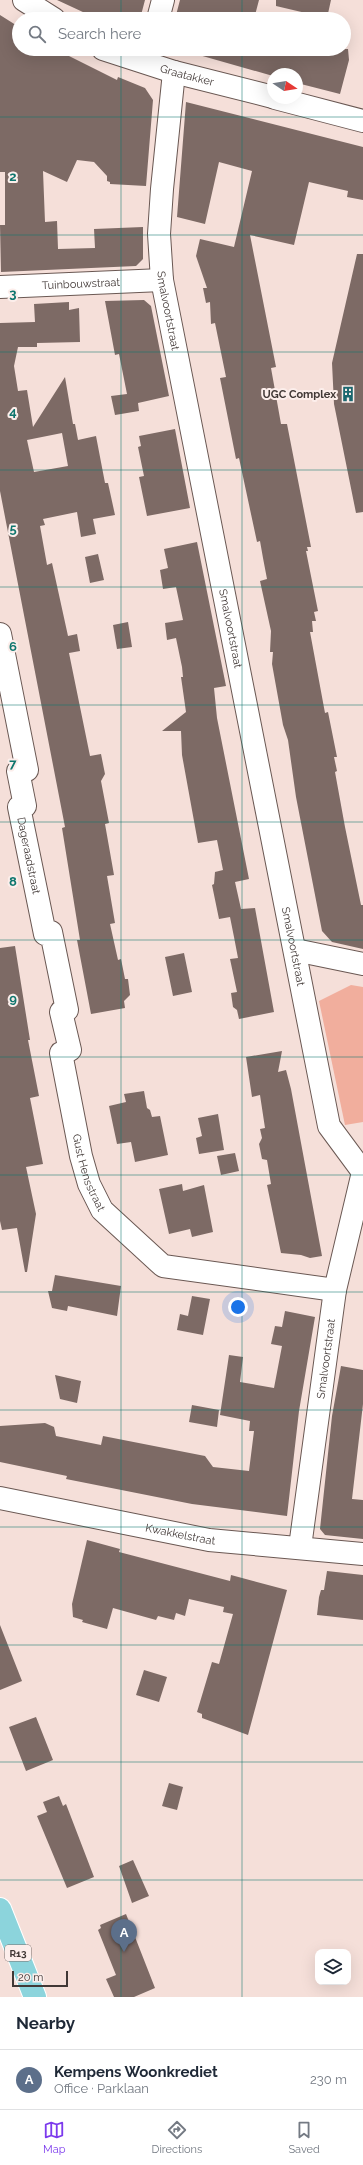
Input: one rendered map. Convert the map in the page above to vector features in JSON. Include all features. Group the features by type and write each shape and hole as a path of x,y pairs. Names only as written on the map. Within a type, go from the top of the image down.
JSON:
{"main road":[{"name":"R13","path":"0,1909 35,1997"}],"street":[{"path":"24,0 43,12"},
{"path":"160,12 163,0"},
{"name":"Graatakker","path":"148,56 174,72 267,96"},
{"name":"Smalvoortstraat","path":"174,72 159,234 162,280 329,1126 363,1172 335,1290 300,1547"},
{"name":"Graatakker","path":"297,104 363,121"},
{"name":"Tuinbouwstraat","path":"0,287 162,280"},
{"name":"Dageraadstraat","path":"0,634 27,770 18,771 25,806 19,807 38,902"},
{"name":"Gust Hensstraat","path":"38,902 45,934 51,932 67,1010 61,1012 70,1050 61,1053 81,1156 89,1184 102,1210 163,1266 335,1290"},
{"path":"295,950 363,964"},
{"name":"Kwakkelstraat","path":"0,1498 209,1540 300,1547 363,1554"}],"shaded area":[{"path":"351,985 363,987 363,1122 345,1125 319,1001"}],"building":[{"path":"57,0 145,0 142,12 83,12"},
{"path":"180,0 259,0 256,12 177,12"},
{"path":"276,0 331,0 328,12 302,12 276,6"},
{"path":"0,15 12,23 12,56 69,56 117,80 118,77 145,88 153,100 146,186 110,184 110,182 107,181 107,176 94,162 77,160 67,182 43,171 45,222 57,221 58,249 95,248 94,229 143,227 143,259 136,266 1,272 0,225 5,225 5,172 0,172"},
{"path":"203,56 349,56 349,60 340,94 303,85 303,68 267,68 267,74"},
{"path":"186,102 363,147 363,200 347,197 348,191 309,182 294,245 250,235 276,367 271,368 281,424 287,424 311,547 307,547 308,551 306,551 318,611 314,612 316,621 312,621 313,632 310,632 325,713 328,712 337,757 334,757 337,771 335,772 345,827 361,905 363,905 363,949 332,942 322,931 296,797 288,740 283,725 272,664 273,652 270,652 271,631 260,581 267,579 260,541 257,542 239,458 236,459 220,378 226,377 215,323 211,324 210,302 206,303 203,288 207,288 196,256 200,239 234,247 252,171 219,162 205,224 177,217"},
{"name":"UGC Complex","path":"357,254 363,254 363,512 356,513 334,404 332,363"},
{"path":"144,300 151,306 169,396 138,403 139,411 115,415 111,396 127,394 119,354 115,355 105,301"},
{"path":"69,302 69,310 79,308 80,342 37,343 37,347 18,347 14,366 18,391 27,390 33,427 65,377 73,424 75,424 78,440 96,436 105,483 108,483 115,515 93,519 96,534 81,537 77,512 43,519 45,525 40,526 47,565 52,563 68,636 77,634 80,651 69,653 90,756 101,754 105,774 101,781 109,823 105,824 114,875 107,876 115,923 110,924 118,960 121,959 125,979 128,979 130,995 124,1001 125,1008 91,1014 77,940 80,940 62,828 65,827 0,491 0,323 35,322 34,304","holes":["62,433 68,466 34,472 27,440"]},
{"path":"175,429 190,508 147,516 139,477 144,476 138,447 141,446 139,436"},
{"path":"197,542 226,686 214,688 217,718 249,879 235,882 241,909 255,908 274,1012 239,1019 237,1010 233,1007 231,993 237,992 230,959 238,958 230,917 219,919 212,885 214,884 215,872 223,870 217,840 198,843 182,755 181,731 162,731 186,712 181,677 183,677 182,667 176,638 167,640 165,623 183,620 176,587 163,589 160,570 168,568 164,549"},
{"path":"98,554 104,580 90,583 85,557"},
{"path":"128,622 132,647 117,649 113,625"},
{"path":"15,946 30,1040 28,1040 39,1096 30,1098 43,1164 26,1167 36,1214 27,1272 25,1272 17,1228 2,1230 0,1221 0,948"},
{"path":"184,953 192,992 173,996 165,957"},
{"path":"282,1051 278,1072 286,1070 291,1089 322,1256 310,1258 301,1255 281,1253 267,1185 271,1184 267,1160 262,1159 259,1144 262,1138 260,1129 265,1128 260,1095 252,1097 246,1057"},
{"path":"144,1091 147,1108 150,1110 152,1117 160,1116 168,1155 135,1162 131,1142 117,1144 109,1106 126,1102 124,1094"},
{"path":"218,1114 224,1150 199,1154 196,1138 202,1136 198,1118"},
{"path":"235,1153 239,1171 221,1175 217,1156"},
{"path":"182,1184 183,1191 204,1185 213,1232 192,1237 190,1229 169,1234 159,1189"},
{"path":"55,1275 121,1286 117,1316 68,1306 67,1311 52,1308 48,1291 52,1291"},
{"path":"192,1296 210,1299 203,1335 177,1330 180,1314 188,1316"},
{"path":"285,1311 315,1317 299,1411 287,1516 192,1504 66,1479 67,1476 0,1462 0,1426 45,1423 54,1427 56,1436 101,1445 103,1436 205,1456 213,1467 249,1471 254,1431 249,1431 250,1421 220,1415 229,1355 243,1357 240,1382 274,1388 282,1346 271,1344 275,1326 282,1327"},
{"path":"341,1366 363,1370 363,1404 352,1499 363,1500 363,1539 325,1535 320,1529 332,1416"},
{"path":"55,1375 81,1381 77,1403 60,1399"},
{"path":"192,1405 219,1410 217,1427 189,1422"},
{"path":"87,1540 120,1549 119,1552 230,1581 231,1575 287,1590 248,1735 202,1718 202,1714 197,1712 212,1662 219,1664 233,1614 223,1612 224,1607 189,1599 185,1616 176,1613 174,1620 158,1616 156,1620 113,1608 107,1629 82,1622 83,1620 73,1617 72,1604"},
{"path":"327,1571 363,1575 363,1620 317,1615 319,1597 321,1590 324,1590"},
{"path":"0,1625 22,1681 0,1690"},
{"path":"144,1670 167,1677 159,1702 136,1695"},
{"path":"36,1717 53,1760 26,1771 9,1727"},
{"path":"169,1783 183,1787 177,1810 162,1806"},
{"path":"59,1796 63,1806 66,1804 94,1877 67,1888 37,1816 47,1812 43,1802"},
{"path":"133,1860 149,1896 132,1903 119,1866"},
{"path":"126,1914 155,1988 134,1997 114,1997 106,1979 116,1975 98,1930 101,1928 100,1925"}],"place":[{"name":"UGC Complex","path":"348,394"},
{"name":"Kempens Woonkrediet","path":"124,1952"}]}
